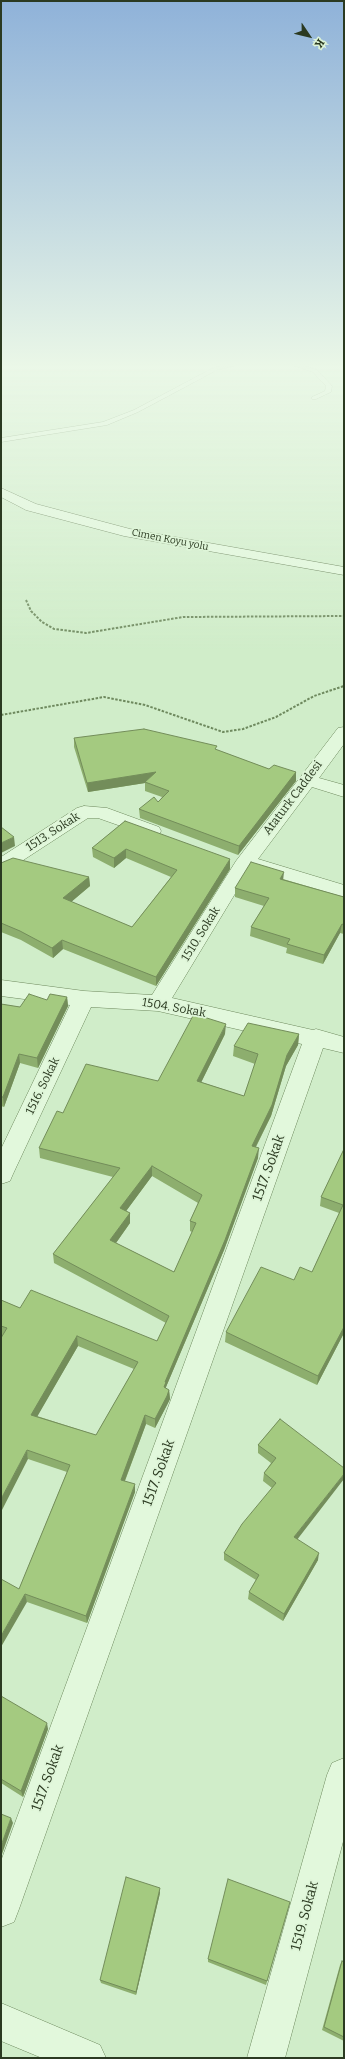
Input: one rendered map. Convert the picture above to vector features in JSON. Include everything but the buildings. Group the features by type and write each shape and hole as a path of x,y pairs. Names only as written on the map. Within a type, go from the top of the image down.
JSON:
{"street":[{"name":"Cimen Koyu yolu","path":"1,492 31,507 130,533 344,571"},
{"name":"Ataturk Caddesi","path":"239,862 307,780 344,732"},
{"path":"307,780 344,791"},
{"name":"1513. Sokak","path":"1,866 84,812 100,812 172,838"},
{"path":"239,862 344,892"},
{"name":"1510. Sokak","path":"158,1003 239,862"},
{"name":"1504. Sokak","path":"1,988 84,999 158,1003 316,1037 344,1045"},
{"name":"1516. Sokak","path":"1,1174 84,999"},
{"name":"1517. Sokak","path":"1,1909 316,1037"},
{"name":"1519. Sokak","path":"266,2058 344,1774"},
{"path":"1,2022 87,2058"}],"path":[{"path":"26,600 31,611 42,622 54,629 74,632 86,632 183,617 344,616"},
{"path":"1,716 104,697 145,704 223,732 243,729 276,717 314,696 344,686"}]}
